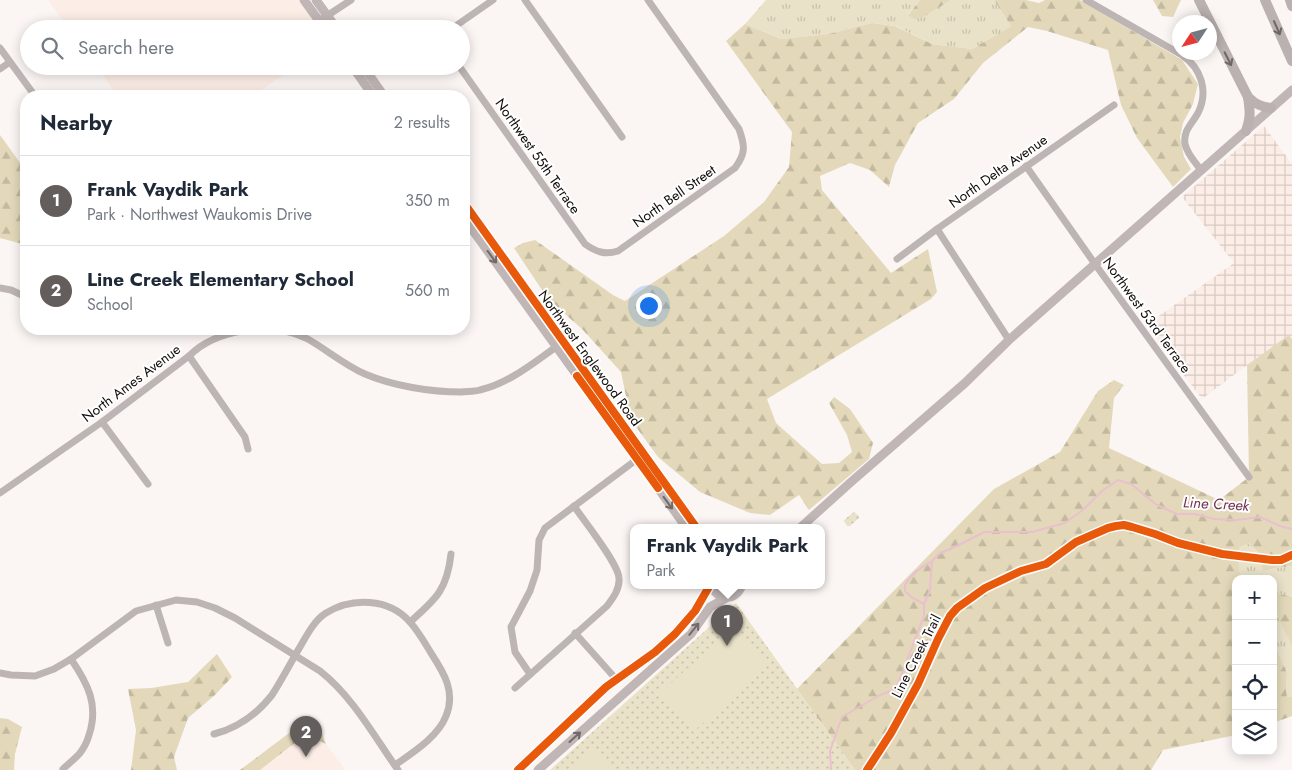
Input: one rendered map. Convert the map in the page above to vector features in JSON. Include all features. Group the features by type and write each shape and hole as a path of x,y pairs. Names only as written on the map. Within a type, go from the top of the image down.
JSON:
{"highway":[{"path":"1198,0 1248,97 1260,107 1271,108"},
{"path":"1265,0 1291,58"},
{"path":"1290,0 1292,6"},
{"path":"1246,131 1250,119 1248,97"}],"main road":[{"path":"304,0 319,20"},
{"path":"320,1 331,20"},
{"path":"358,75 369,90"},
{"path":"369,75 380,90"},
{"path":"805,524 965,383 1009,340 1292,90"},
{"name":"Northwest Englewood Road","path":"470,212 560,344 641,457 694,524"},
{"name":"Northwest Englewood Road","path":"470,226 560,344"},
{"name":"Northwest Englewood Road","path":"641,457 684,524"},
{"path":"518,770 616,679 655,652 675,634 695,611 709,589"},
{"path":"713,589 716,594 726,598"},
{"path":"538,770 691,634 710,607 733,596 739,589"}],"street":[{"path":"319,20 351,0"},
{"path":"466,20 493,0"},
{"path":"525,0 622,137"},
{"name":"North Bell Street","path":"602,253 618,251 735,168 744,151 744,142 739,129 648,0"},
{"path":"1086,0 1182,55 1197,70 1203,85 1202,101 1197,116 1187,128 1185,142 1188,152 1201,170"},
{"path":"312,11 320,1"},
{"path":"0,48 31,90"},
{"path":"0,69 10,62"},
{"name":"Northwest 55th Terrace","path":"465,75 585,244 593,250 602,253"},
{"name":"North Delta Avenue","path":"897,259 1114,105"},
{"name":"Northwest 53rd Terrace","path":"1026,166 1250,477"},
{"path":"937,229 1009,340"},
{"path":"0,288 20,294"},
{"name":"North Ames Avenue","path":"0,494 102,422 198,348 214,340 231,335"},
{"name":"North Ames Avenue","path":"299,335 366,374 404,386 452,392 479,391 502,382 528,367 560,344"},
{"path":"189,356 245,437 248,449"},
{"path":"102,422 148,484"},
{"path":"530,674 515,652 511,627 530,591 536,570 540,540 545,528 641,457"},
{"path":"515,688 607,606 616,594 619,576 614,563 574,506"},
{"path":"410,622 440,592 449,570 451,554"},
{"path":"0,673 35,676 54,669 71,659 136,611 176,600 197,602 215,608 235,618 295,656 320,671 347,696 396,767 430,739 445,719 450,701 450,691 444,674 410,622 397,611 380,604 361,602 342,606 325,614 318,620 312,627 295,656 272,695 265,704 239,724 214,734"},
{"path":"156,604 168,643"},
{"path":"575,634 616,679"},
{"path":"63,769 79,754 86,742 92,727 93,715 92,700 88,688 71,659"}],"shaded area":[{"path":"48,0 299,0 312,20 62,20"},
{"path":"103,75 283,75 262,90 114,90"},
{"path":"1264,126 1292,164 1292,339 1289,336 1202,399 1146,325 1234,263 1182,197"},
{"path":"306,734 326,744 345,770 259,770"}],"green space":[{"path":"766,0 920,0 908,14 924,17 951,0 994,0 1011,26 972,49 932,44 896,26 872,23 828,34 781,39 745,24"},
{"path":"920,0 951,0 924,17 914,19 908,15"},
{"path":"994,0 1026,0 1039,3 1045,0 1080,0 1172,54 1172,60 1182,60 1198,84 1193,104 1183,123 1180,137 1184,157 1191,169 1173,187 1137,138 1121,105 1108,50 1028,27 983,63 954,99 918,123 895,165 889,187 870,170 850,163 820,176 822,190 891,273 928,249 937,292 931,299 767,399 776,423 822,464 839,463 852,452 847,435 829,403 834,397 850,409 873,443 869,459 809,510 799,495 770,515 750,513 700,492 658,457 631,420 621,372 582,329 548,299 514,248 535,240 613,295 625,301 724,236 764,202 789,167 792,132 726,41 745,24 781,39 828,34 872,23 895,26 932,44 972,49 1011,26"},
{"path":"1153,0 1181,0 1172,17 1162,16"},
{"path":"0,135 20,163 20,243 0,238"},
{"path":"1289,335 1292,339 1292,566 1263,571 1259,553 1249,543 1239,548 1239,571 1241,575 1232,575 1232,736 1163,750 1151,770 855,770 797,689 994,489 1060,452 1098,391 1114,380 1124,385 1114,398 1109,448 1219,500 1249,477 1247,365"},
{"path":"854,512 859,518 850,526 847,526 844,520"},
{"path":"1249,543 1259,553 1263,571 1292,566 1292,597 1277,593 1277,575 1241,575 1239,571 1239,548"},
{"path":"1277,593 1292,597 1292,647 1277,613"},
{"path":"736,603 855,770 550,770"},
{"path":"1277,610 1292,647 1292,697 1287,698 1287,673 1277,649"},
{"path":"735,626 769,664 694,731 660,693"},
{"path":"1277,649 1287,673 1286,690 1287,697 1292,697 1292,716 1277,722"},
{"path":"217,654 232,677 215,695 188,718 174,757 177,770 131,770 136,730 128,689 151,688 188,682"},
{"path":"0,718 8,719 22,727 15,754 14,770 0,770"},
{"path":"309,718 321,730 326,744 306,734 260,770 240,770"},
{"path":"593,749 611,770 567,770"}],"waterway":[{"name":"Line Creek","path":"831,770 830,751 842,717 880,695 896,689 924,616 924,604 930,590 932,561 939,554 984,532 1032,532 1065,523 1084,509 1102,491 1118,480 1131,484 1157,505 1177,514 1195,514 1214,519 1236,520 1260,517 1292,529"},
{"name":"Line Creek","path":"924,604 911,597 905,591 905,585 916,572 931,562"}],"cycle path":[{"path":"470,211 694,524"},
{"path":"577,376 658,488"},
{"name":"Line Creek Trail","path":"867,770 891,733 918,684 950,616 957,608 985,588 1021,571 1046,564 1076,542 1108,528 1124,525 1178,543 1222,554 1272,560 1281,560 1292,555"},
{"path":"518,770 606,687 655,652 675,634 695,611 708,589"}],"place":[{"name":"Frank Vaydik Park","path":"727,646"},
{"name":"Line Creek Elementary School","path":"306,757"}]}
